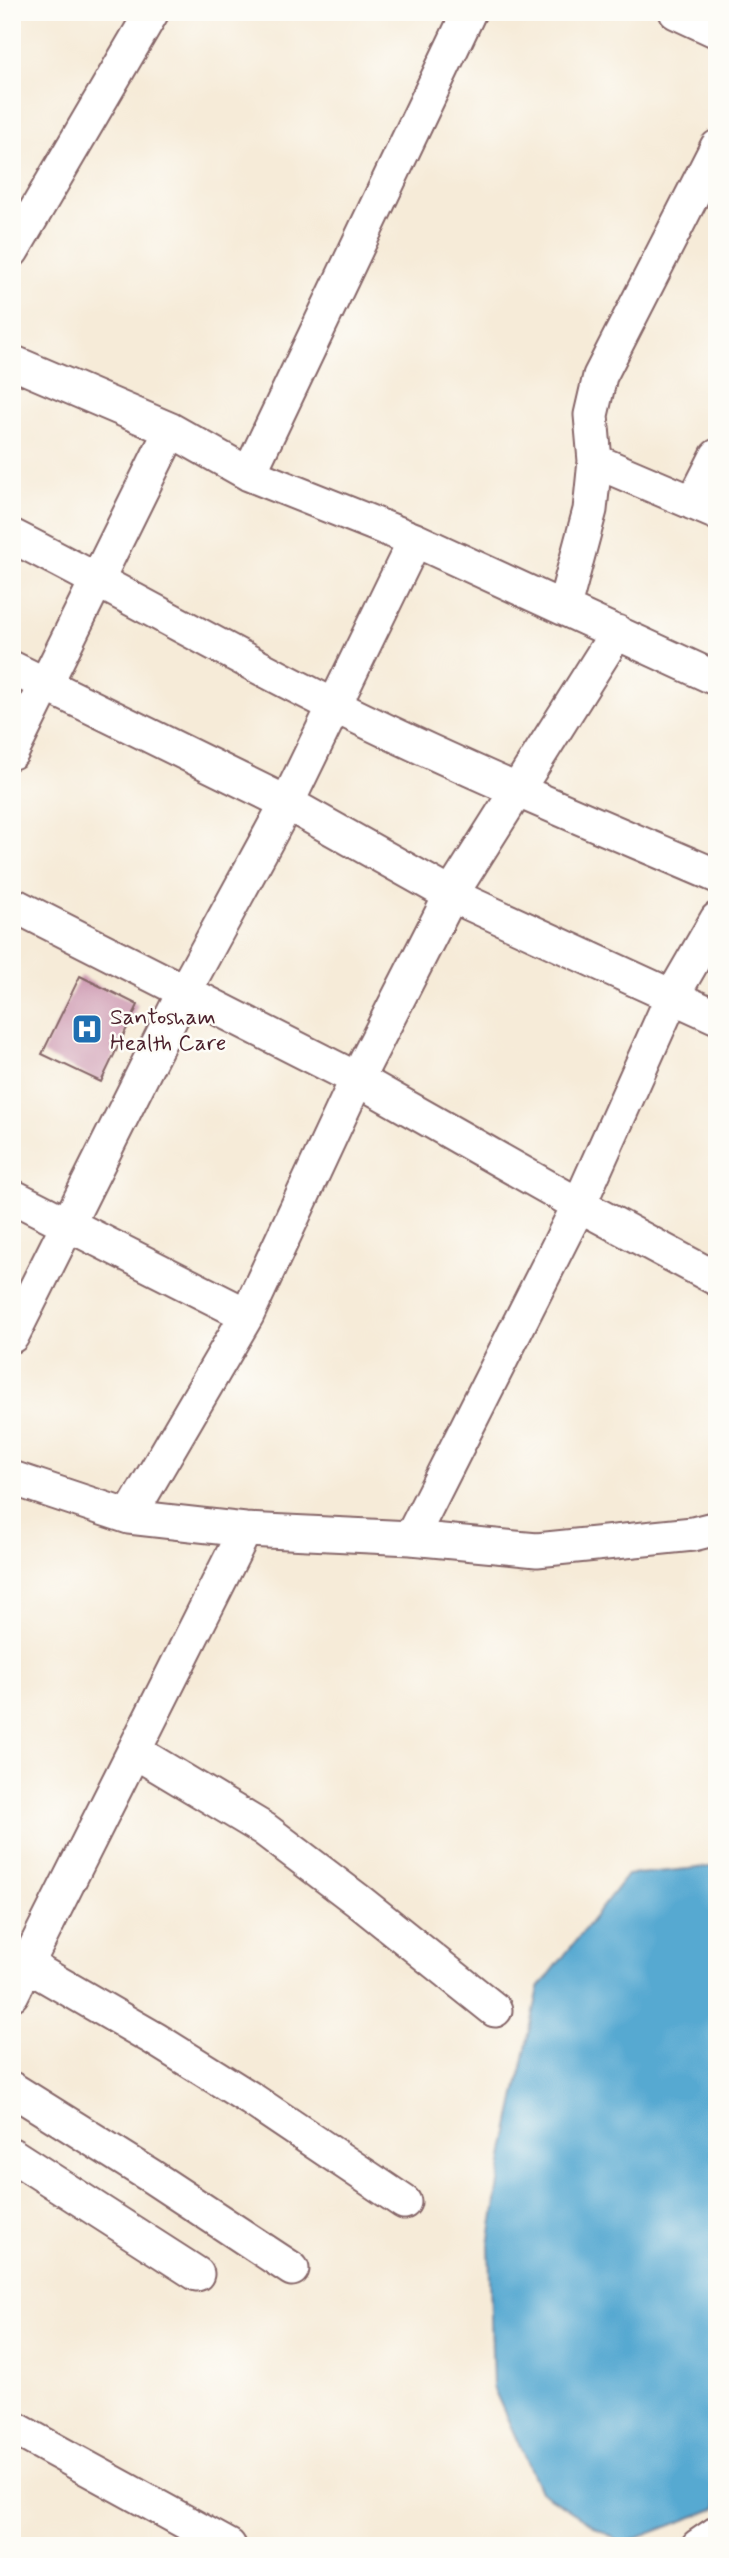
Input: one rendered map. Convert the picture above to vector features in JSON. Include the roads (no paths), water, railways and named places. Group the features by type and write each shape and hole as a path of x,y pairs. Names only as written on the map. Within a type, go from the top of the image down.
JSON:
{"street":[{"path":"12,251 22,212 152,12"},
{"path":"249,474 469,12"},
{"path":"676,12 717,31"},
{"path":"564,607 590,510 595,461 591,415 600,376 717,147"},
{"path":"12,362 172,430 249,474 415,540 717,679"},
{"path":"12,752 172,430"},
{"path":"595,461 705,508 717,456"},
{"path":"12,536 98,579 334,706 518,791 717,876"},
{"path":"12,1336 184,992 287,803 415,540"},
{"path":"129,1517 247,1315 357,1079 452,895 617,632"},
{"path":"12,668 287,803 452,895 717,1017"},
{"path":"12,904 357,1079 579,1205 717,1279"},
{"path":"411,1538 579,1205 673,995 717,919"},
{"path":"12,1196 247,1315"},
{"path":"12,1478 129,1517 245,1530 411,1538 537,1550 693,1534 717,1528"},
{"path":"245,1530 19,1980 155,2039 404,2202"},
{"path":"134,1751 264,1829 495,2010"},
{"path":"12,2090 151,2176 292,2269"},
{"path":"12,2155 197,2274"},
{"path":"12,2427 229,2546"},
{"path":"698,2546 717,2533"}],"water":[{"path":"717,1866 717,2508 622,2544 540,2491 493,2387 489,2245 505,2146 539,1988 627,1875"}],"place":[{"name":"Santosham Health Care","path":"87,1029"}]}
